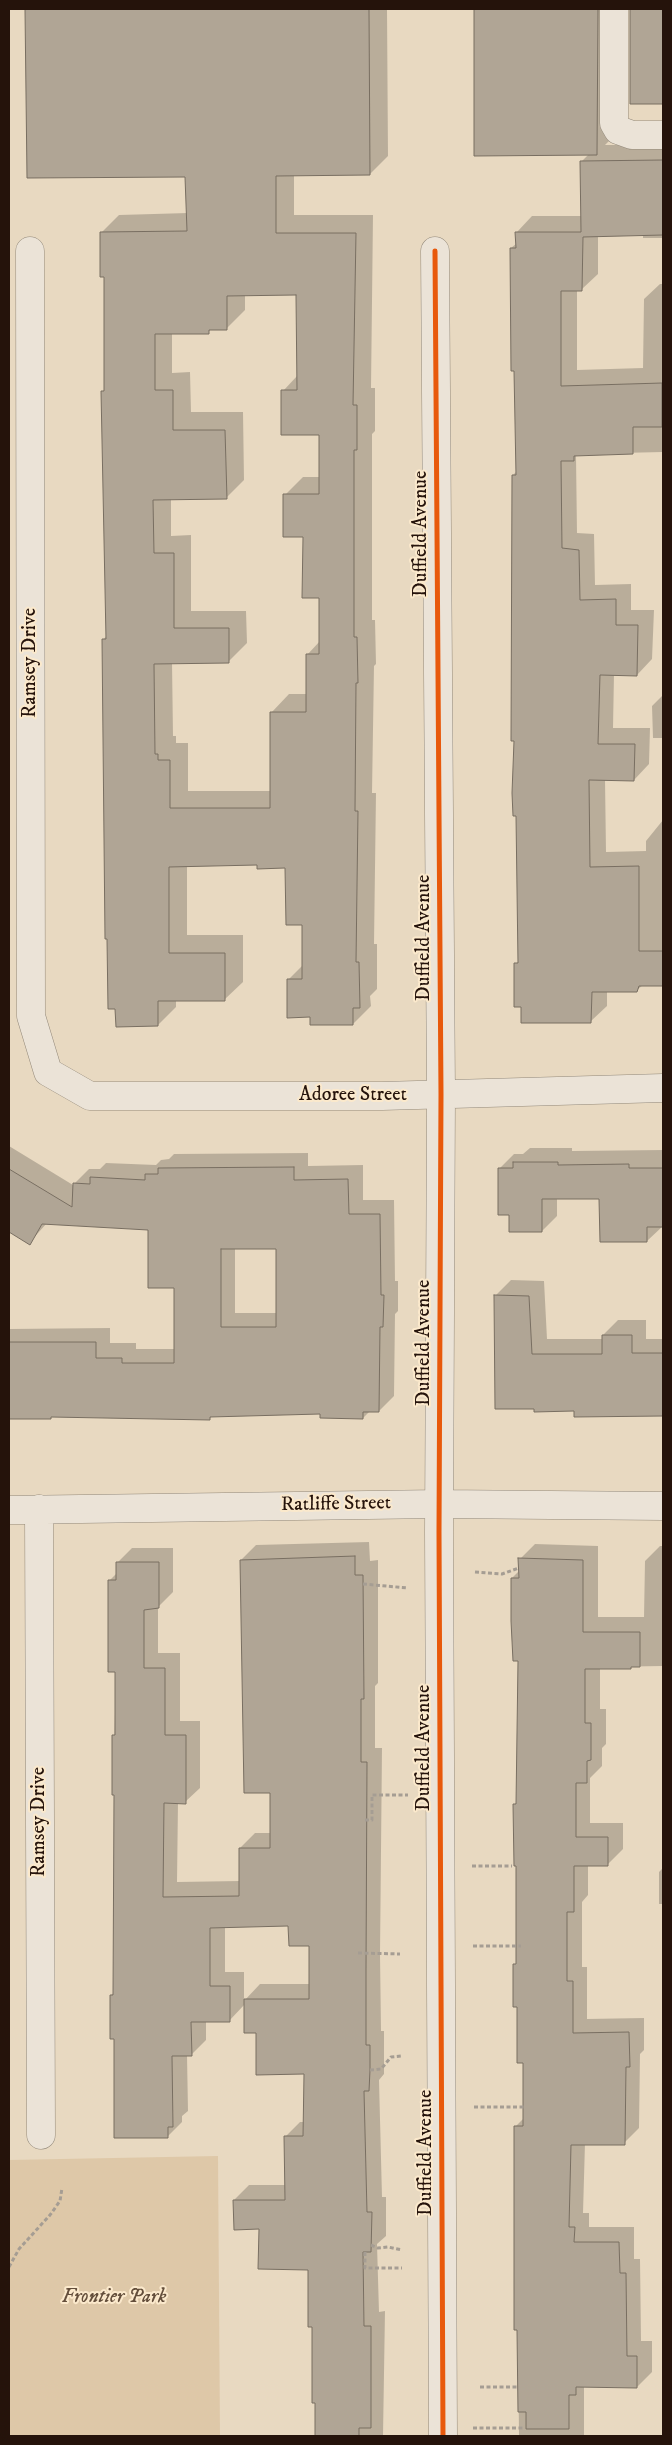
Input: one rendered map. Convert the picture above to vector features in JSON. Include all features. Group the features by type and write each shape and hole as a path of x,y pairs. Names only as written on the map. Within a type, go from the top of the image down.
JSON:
{"street":[{"path":"614,9 614,122 618,130 632,135 663,135"},
{"name":"Duffield Avenue","path":"434,250 441,1094 439,1504 455,2432"},
{"name":"Ramsey Drive","path":"30,251 31,1016 48,1072"},
{"name":"Adoree Street","path":"48,1072 90,1096 441,1094 663,1088"},
{"name":"Ratliffe Street","path":"9,1510 439,1504 663,1506"},
{"name":"Ramsey Drive","path":"39,1509 41,2135"}],"path":[{"path":"475,1572 502,1574 519,1568"},
{"path":"363,1584 392,1588 412,1588"},
{"path":"365,1820 372,1820 372,1795 408,1795"},
{"path":"464,1866 512,1866"},
{"path":"465,1946 521,1946"},
{"path":"358,1953 400,1954"},
{"path":"370,2070 381,2069 391,2058 400,2056"},
{"path":"466,2107 526,2107"},
{"path":"9,2267 19,2249 60,2201 62,2188"},
{"path":"371,2245 374,2248 388,2247 402,2250"},
{"path":"365,2252 365,2268 402,2268"},
{"path":"480,2387 518,2387"},
{"path":"455,2432 524,2428"}],"green space":[{"name":"Frontier Park","path":"218,2156 220,2436 9,2436 9,2160"}],"building":[{"path":"25,9 369,9 370,175 276,176 276,233 356,233 353,405 357,405 357,450 354,450 354,637 357,637 358,683 356,683 355,811 358,811 356,962 359,962 360,1008 353,1008 353,1025 310,1025 310,1017 287,1018 287,979 302,979 302,925 286,925 285,868 257,869 257,865 169,867 169,953 225,953 225,1001 158,1001 158,1026 116,1027 115,1009 108,1009 107,939 105,939 102,639 106,639 101,391 104,391 104,277 100,277 100,232 187,231 185,177 27,178","holes":["296,295 297,390 281,390 281,435 319,435 319,494 283,494 283,537 303,537 302,598 319,598 319,654 306,654 306,712 270,712 270,808 170,808 170,760 158,760 158,754 155,754 154,664 229,663 229,628 174,628 174,553 154,553 153,500 227,499 225,430 173,430 173,390 155,390 155,334 209,334 209,330 227,330 227,296"]},
{"path":"474,9 598,9 597,155 474,156"},
{"path":"630,9 663,9 663,104 630,104"},
{"path":"663,160 663,235 583,237 582,291 561,291 561,386 662,383 662,427 633,427 633,454 574,456 574,461 561,461 562,548 579,550 580,600 616,599 616,625 638,625 637,676 600,675 598,744 635,744 634,781 589,780 590,867 639,866 639,951 663,951 663,986 639,986 637,992 592,992 591,1023 521,1023 521,1007 514,1007 514,963 518,963 516,816 513,816 512,793 514,741 511,741 512,475 516,475 514,371 511,371 510,248 516,248 515,232 581,232 580,161"},
{"path":"513,1162 558,1162 558,1165 629,1164 629,1168 663,1168 663,1227 647,1227 647,1242 600,1242 599,1199 542,1199 542,1232 509,1232 509,1215 498,1215 498,1168 513,1168"},
{"path":"294,1167 294,1180 348,1179 349,1214 380,1214 381,1295 384,1295 383,1327 380,1327 379,1412 363,1412 363,1419 320,1418 320,1414 210,1417 210,1420 51,1417 51,1419 9,1419 9,1342 96,1342 96,1358 122,1358 122,1363 174,1363 174,1288 148,1288 148,1230 42,1224 30,1245 9,1232 9,1169 72,1207 73,1183 90,1184 90,1177 145,1180 145,1174 158,1174 158,1168","holes":["221,1249 276,1249 276,1327 221,1327"]},
{"path":"494,1295 529,1296 532,1354 602,1354 602,1335 632,1335 632,1353 663,1353 663,1416 574,1417 574,1411 534,1412 534,1409 495,1409"},
{"path":"355,1556 355,1575 363,1575 364,1699 361,1699 361,1762 367,1762 366,2045 370,2045 370,2070 369,2091 364,2091 367,2212 372,2212 371,2252 363,2252 364,2326 371,2326 371,2428 359,2428 359,2436 315,2436 315,2403 312,2403 312,2327 308,2327 308,2270 258,2269 259,2229 234,2230 233,2200 285,2200 284,2136 303,2136 304,2074 256,2075 256,2033 244,2033 244,1999 309,1999 309,1946 289,1946 288,1926 210,1928 210,1986 230,1986 230,2022 191,2022 192,2056 172,2056 173,2127 168,2127 168,2138 114,2138 114,2039 110,2039 110,1995 113,1995 114,1795 112,1795 112,1735 115,1735 115,1672 108,1672 108,1580 116,1580 116,1562 159,1562 159,1608 144,1610 144,1668 165,1668 165,1735 186,1735 186,1804 164,1803 163,1897 239,1896 239,1848 270,1848 270,1793 244,1793 240,1560"},
{"path":"518,1558 583,1560 583,1632 640,1632 640,1667 631,1667 631,1669 585,1669 585,1723 591,1723 591,1760 587,1761 587,1783 576,1783 576,1837 608,1837 608,1866 574,1866 574,1912 567,1912 567,1981 573,1981 573,2033 629,2032 630,2067 626,2067 625,2145 571,2145 569,2227 575,2227 574,2242 619,2242 620,2273 626,2273 627,2356 637,2356 637,2388 576,2387 576,2395 569,2395 569,2429 526,2429 526,2412 518,2412 517,2330 514,2330 514,2126 523,2126 523,2063 517,2063 517,2007 513,2007 513,1964 516,1964 516,1866 514,1866 513,1804 516,1804 518,1661 513,1661 511,1578 519,1578"}],"cycle path":[{"path":"435,251 441,1094 439,1531 443,2436"}]}
